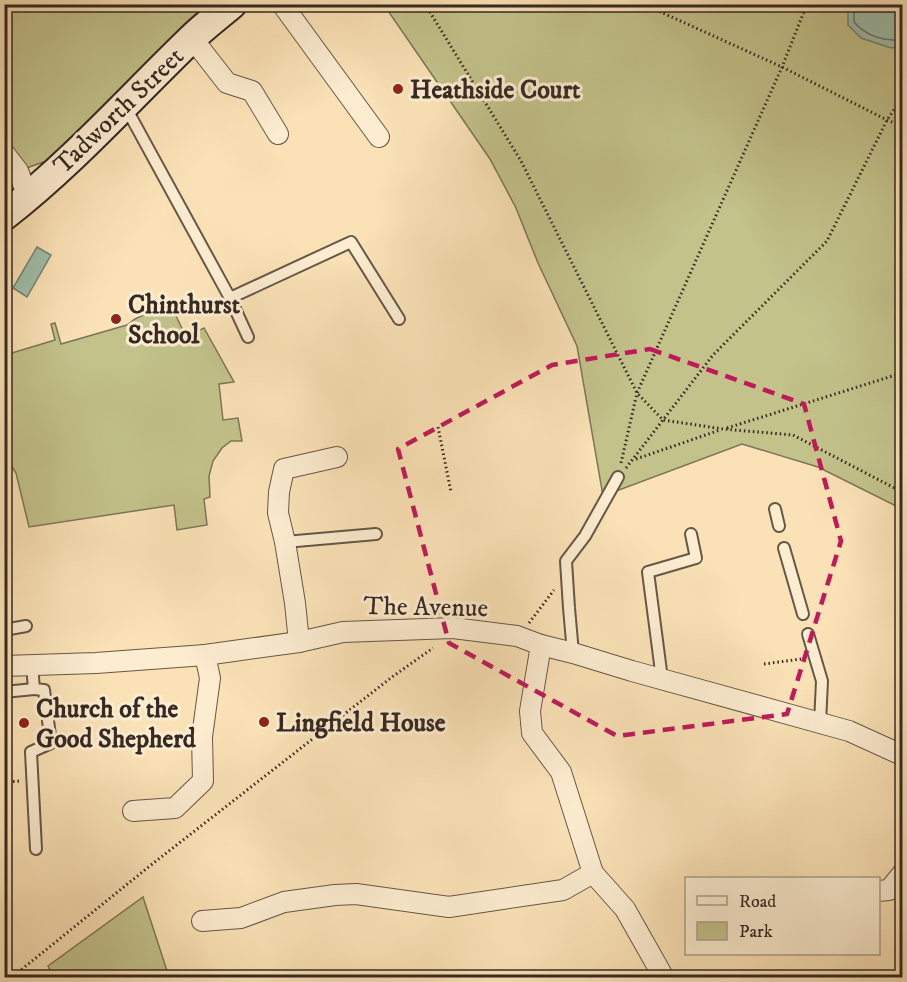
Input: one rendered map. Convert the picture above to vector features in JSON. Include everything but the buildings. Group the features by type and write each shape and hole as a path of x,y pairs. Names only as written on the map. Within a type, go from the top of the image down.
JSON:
{"main road":[{"name":"Tadworth Street","path":"4,216 28,198 125,106 192,38 232,4"}],"street":[{"path":"282,4 379,136"},
{"path":"192,38 227,83 252,91 278,134"},
{"path":"4,153 18,171 28,198"},
{"path":"299,642 295,603 278,513 279,492 284,469 337,457"},
{"name":"The Avenue","path":"4,666 96,663 205,655 299,642 343,632 453,628 517,636 632,671 849,731 903,755"},
{"path":"542,645 530,711 532,733 561,772 593,873 625,909 662,977"},
{"path":"133,811 176,808 203,781 202,737 210,678 205,655"},
{"path":"202,921 241,918 284,902 335,895 356,894 449,907 563,890 593,873"},
{"path":"880,891 889,890 903,874"}],"lane":[{"path":"125,106 230,298 248,337"},
{"path":"230,298 351,242 399,319"},
{"path":"573,653 566,561 585,536 618,477"},
{"path":"775,509 779,526"},
{"path":"285,542 376,534"},
{"path":"662,679 648,572 696,558 691,534"},
{"path":"784,548 803,614"},
{"path":"4,630 26,626"},
{"path":"808,634 822,681 820,723"},
{"path":"32,665 34,689"},
{"path":"4,692 44,690 51,743 31,752 36,849"}],"path":[{"path":"425,4 521,161 637,393 663,420 723,429 793,435 903,492"},
{"path":"643,4 782,67 903,126"},
{"path":"618,477 637,393 782,67 807,4"},
{"path":"618,477 634,460 713,355 827,241 887,120 903,98"},
{"path":"634,460 723,429 903,373"},
{"path":"438,427 451,492"},
{"path":"517,636 554,590 566,561"},
{"path":"11,978 151,865 434,646 453,628"},
{"path":"764,664 815,657"}],"highlighted area":[{"path":"650,349 804,404 841,541 787,714 617,736 449,643 398,449 552,365"}],"green space":[{"path":"4,5 212,5 49,160 18,171 5,153"},
{"path":"384,5 902,5 902,509 818,467 742,444 603,496 577,346 538,263 516,208 490,159"},
{"path":"170,303 186,337 204,328 234,382 219,384 223,420 238,418 242,441 231,441 222,448 213,461 209,476 210,497 204,499 207,525 177,530 174,505 29,527 16,473 5,456 5,355 55,340 51,324 55,323 61,344 127,325"},
{"path":"143,897 169,977 53,977 48,966"}],"water":[{"path":"851,4 902,5 902,46 891,48 861,38 848,25 848,6"},
{"path":"37,247 51,255 27,297 13,288"}],"place":[{"name":"Heathside Court","path":"398,89"},
{"name":"Chinthurst School","path":"116,319"},
{"name":"Lingfield House","path":"264,722"},
{"name":"Church of the Good Shepherd","path":"24,723"}]}
